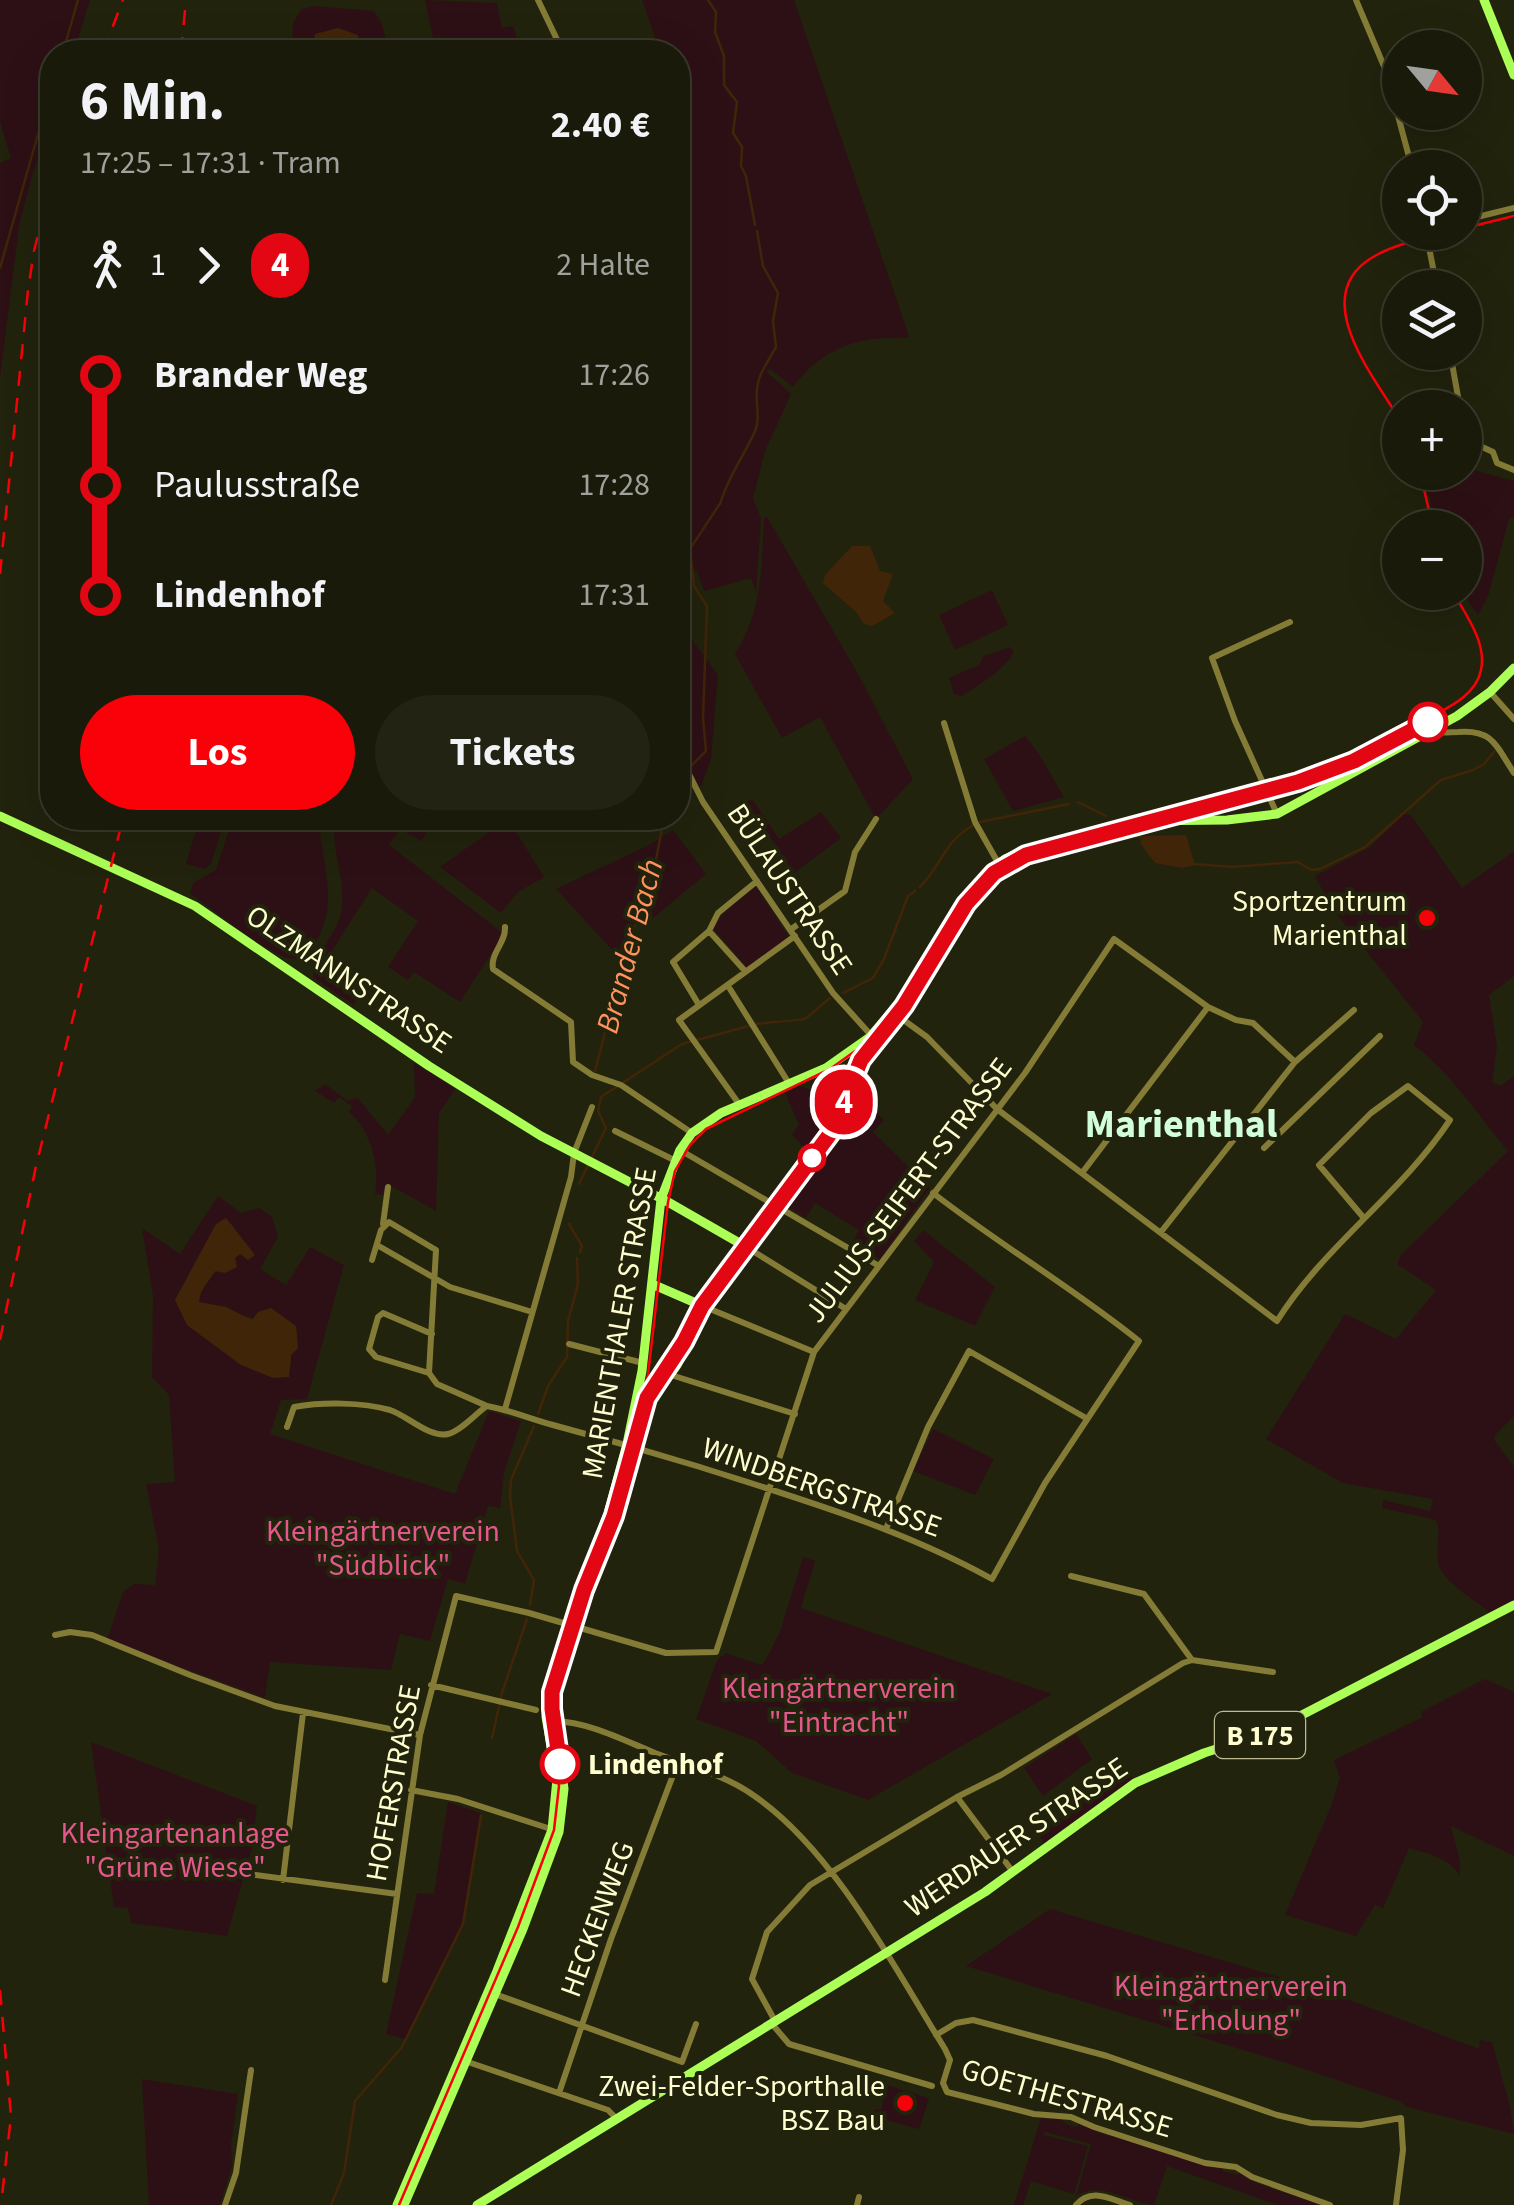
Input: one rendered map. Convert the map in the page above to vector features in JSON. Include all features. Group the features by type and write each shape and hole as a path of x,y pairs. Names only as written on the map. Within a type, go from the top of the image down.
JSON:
{"main road":[{"path":"1484,0 1514,75"},
{"name":"MARIENTHALER STRASSE","path":"401,2205 556,1831 564,1789 551,1721 556,1686 571,1626 630,1445 661,1198 680,1150 692,1134 739,1104 790,1085 873,1044 895,1015 959,905 1000,866 1031,848 1135,820 1227,820 1278,814 1433,730 1490,692 1514,668"},
{"name":"OLZMANNSTRASSE","path":"0,816 195,906 429,1066 541,1136 748,1248"},
{"path":"630,1445 647,1406 671,1375 705,1307 834,1136 873,1044"},
{"path":"850,1054 860,1058 862,1066"},
{"path":"652,1284 705,1307"},
{"name":"WERDAUER STRASSE","path":"476,2205 1014,1874 1135,1784 1204,1753 1271,1731 1514,1606"}],"street":[{"path":"538,0 557,40"},
{"path":"1356,0 1386,70 1407,150"},
{"path":"1482,216 1514,208"},
{"path":"1482,447 1494,452 1497,463 1514,470"},
{"path":"1278,814 1235,721 1212,658 1290,622"},
{"path":"1490,692 1514,719"},
{"path":"944,723 976,824 1000,866"},
{"path":"1433,730 1482,731 1514,773"},
{"name":"BÜLAUSTRASSE","path":"690,779 792,933 873,1044"},
{"path":"739,1104 680,1020 844,891 855,852 876,819"},
{"path":"699,1005 673,962 709,931 718,913 757,881"},
{"path":"505,928 493,968 572,1022 573,1062 592,1075 623,1086 692,1134"},
{"path":"709,931 745,971"},
{"name":"JULIUS-SEIFERT-STRASSE","path":"571,1626 666,1653 713,1654 719,1647 814,1352 1064,1020 1114,938 1208,1007"},
{"path":"730,989 790,1085"},
{"path":"1082,1173 1208,1007 1253,1023 1294,1062"},
{"path":"1161,1232 1294,1062 1354,1010"},
{"path":"895,1015 926,1037 998,1108 1277,1320 1302,1284 1363,1217 1421,1162 1450,1120 1408,1086 1371,1112 1320,1165 1363,1217"},
{"path":"1264,1148 1380,1036"},
{"path":"505,1409 592,1107"},
{"path":"615,1131 674,1160"},
{"path":"680,1150 879,1266"},
{"path":"372,1260 383,1225 388,1187"},
{"path":"886,1528 928,1427 969,1351 1086,1418 1140,1341 934,1193"},
{"path":"383,1225 395,1224 436,1250 429,1373"},
{"path":"376,1245 470,1296 532,1312"},
{"path":"748,1248 846,1309"},
{"path":"705,1307 814,1352"},
{"name":"WINDBERGSTRASSE","path":"432,1334 383,1314 378,1317 369,1349 376,1358 429,1373 437,1384 487,1406 630,1445 886,1528 947,1554 992,1579 1086,1418"},
{"path":"569,1344 643,1363"},
{"path":"671,1375 794,1414"},
{"path":"287,1427 294,1408 344,1406 388,1410 444,1434 456,1430 487,1406"},
{"path":"1071,1576 1144,1594 1192,1660"},
{"name":"HOFERSTRASSE","path":"385,1980 420,1735 456,1596 571,1626"},
{"path":"55,1635 92,1635 220,1687 303,1714 420,1735"},
{"path":"932,2086 789,2044 752,1978 767,1932 802,1891 833,1871 1192,1660 1273,1672"},
{"path":"431,1686 536,1710"},
{"path":"283,1880 303,1714"},
{"name":"GOETHESTRASSE","path":"551,1721 594,1729 752,1794 833,1871 950,2060 942,2083 948,2092 1020,2112 1078,2119 1094,2128 1205,2163 1236,2167 1252,2177 1330,2205"},
{"name":"HECKENWEG","path":"559,2092 678,1762"},
{"path":"411,1790 458,1798 556,1831"},
{"path":"956,1797 1014,1874"},
{"path":"248,1874 397,1894"},
{"path":"492,1993 682,2062 696,2024"},
{"path":"936,2035 956,2022 973,2020 1107,2056 1311,2124 1360,2125 1402,2118 1403,2150 1396,2205"},
{"path":"463,2060 608,2110 617,2119"},
{"path":"226,2205 236,2173 251,2070"},
{"path":"1076,2204 1095,2194 1130,2205"}],"green space":[{"path":"0,0 90,0 78,40 40,40 40,152 19,226 0,378 0,163 11,158 0,122"},
{"path":"425,0 497,3 502,28 513,26 518,40 433,40"},
{"path":"642,0 794,0 908,333 908,338 858,342 830,353 793,387 770,369 766,371 791,394 765,451 753,499 761,518 756,593 751,578 704,591 697,570 690,574 690,40 656,40"},
{"path":"312,6 374,11 386,40 292,40 293,23 301,10"},
{"path":"1482,473 1514,481 1514,517 1509,519 1482,607 1482,510 1433,510 1427,490 1482,490"},
{"path":"767,517 857,672 913,779 876,819 820,717 782,738 735,654 756,605"},
{"path":"992,590 1008,625 955,650 939,615"},
{"path":"690,637 718,675 711,759 701,786 693,788"},
{"path":"1010,647 1014,652 997,671 962,696 954,694 949,678 979,665 984,656"},
{"path":"1025,736 1064,797 1013,811 984,759"},
{"path":"752,799 779,839 821,812 841,838 794,873 747,802"},
{"path":"1404,814 1411,815 1462,888 1514,851 1514,976 1489,995 1497,1046 1492,1082 1500,1086 1514,1076 1514,1416 1495,1435 1495,1441 1514,1467 1514,1603 1492,1614 1441,1570 1436,1520 1382,1508 1383,1500 1430,1511 1433,1499 1343,1483 1266,1439 1345,1314 1396,1339 1436,1290 1397,1264 1401,1255 1508,1151 1452,1082 1414,1045 1423,1022 1335,912 1315,876 1370,847"},
{"path":"196,830 221,830 211,864 205,869 186,864"},
{"path":"229,830 320,830 327,911 306,959 280,955 190,894 193,883 216,870"},
{"path":"334,830 399,830 389,845 504,934 460,1002 414,972 408,980 388,967 418,921 372,888 322,967 357,989 360,994 354,1005 313,977 316,961 341,912 342,888"},
{"path":"402,830 427,830 422,841"},
{"path":"492,830 515,830 544,877 518,892 501,913 440,867"},
{"path":"673,830 706,874 653,918 638,916 624,956 615,953 556,889"},
{"path":"756,887 789,937 747,968 712,927 732,904"},
{"path":"414,1063 455,1089 439,1113 436,1211 388,1184 382,1195 375,1194 372,1149 349,1112 352,1106 339,1097 334,1103 315,1091 325,1084 348,1101 358,1098 388,1135 415,1097"},
{"path":"799,1086 817,1092 829,1117 822,1141 809,1154 792,1134 799,1125 785,1093"},
{"path":"867,1104 884,1120 873,1132 930,1188 880,1259 852,1243 859,1230 815,1203 806,1218 785,1205 840,1141 854,1105"},
{"name":"Kleingärtnerverein \"Südblick\"","path":"218,1196 241,1213 259,1208 272,1217 278,1237 260,1269 286,1285 310,1247 344,1265 307,1399 281,1400 270,1434 455,1494 489,1411 521,1421 504,1472 500,1508 488,1506 465,1584 448,1579 430,1641 400,1634 391,1670 270,1662 265,1698 107,1640 123,1592 134,1584 155,1585 159,1549 146,1484 175,1482 169,1395 152,1377 153,1295 142,1228 180,1254","holes":["216,1224 232,1224 241,1239 240,1254 209,1280 199,1302 247,1317 296,1326 298,1348 291,1355 291,1366 241,1365 201,1336 175,1300"]},
{"path":"923,1230 995,1287 975,1326 915,1300 934,1262 914,1241"},
{"path":"933,1429 994,1459 975,1495 913,1471"},
{"name":"Kleingärtnerverein \"Eintracht\"","path":"803,1557 815,1561 801,1608 1052,1694 868,1800 792,1773 756,1741 696,1719 717,1660 726,1653 761,1665 765,1661 780,1632"},
{"path":"1485,1679 1514,1692 1514,1856 1451,1826 1460,1876 1444,1861 1409,1848 1383,1908 1375,1905 1356,1936 1285,1915 1340,1778 1334,1760 1423,1717 1421,1712"},
{"path":"1076,1734 1092,1759 1043,1796 1024,1768"},
{"name":"Kleingartenanlage \"Grüne Wiese\"","path":"91,1742 257,1806 252,1848 227,1936 131,1923 128,1908 114,1907"},
{"path":"1120,1765 1134,1779 1045,1846 1039,1834 1069,1811 1069,1803"},
{"path":"448,1802 480,1813 463,1924 405,2039 386,2034 417,1893 434,1894"},
{"name":"Kleingärtnerverein \"Erholung\"","path":"1050,1909 1326,1991 1479,2049 1480,2040 1492,2042 1514,2134 1407,2107 1286,2063 966,1966"},
{"path":"142,2079 238,2094 232,2166 220,2205 149,2205"},
{"name":"Zwei-Felder-Sporthalle BSZ Bau","path":"887,2085 929,2098 919,2129 873,2116 875,2109 881,2110"},
{"path":"1041,2118 1061,2119 1077,2127 1080,2122 1100,2133 1222,2167 1223,2171 1238,2175 1239,2171 1256,2183 1320,2205 1278,2205 1167,2166 1154,2205 1105,2191 1076,2196 1091,2144 1045,2132 1044,2135 1088,2146 1074,2194 1031,2181 1023,2205 1014,2205"}],"shaded area":[{"path":"338,28 358,35 359,40 314,40 315,34"},
{"path":"852,546 870,546 880,571 893,574 883,601 895,613 872,626 864,624 823,583 825,575"},
{"path":"1186,835 1195,865 1182,868 1155,863 1140,843 1143,836"},
{"path":"226,1218 255,1255 248,1260 240,1254 235,1258 237,1267 225,1273 215,1271 199,1302 226,1307 252,1320 258,1312 271,1308 296,1326 298,1348 291,1355 289,1377 273,1378 241,1365 187,1325 175,1300 216,1224"}],"waterway":[{"path":"66,40 78,0"},
{"name":"Brander Bach","path":"708,0 716,12 715,32 724,56 724,85 737,102 733,133 742,147 741,166 755,225"},
{"path":"0,268 40,127"},
{"name":"Brander Bach","path":"757,231 763,266 778,293 773,321 776,347 765,366"},
{"name":"Brander Bach","path":"720,504 755,431 757,386 764,368"},
{"name":"Brander Bach","path":"690,549 719,505"},
{"name":"Brander Bach","path":"690,549 694,586 707,606 703,718 706,751 690,767"},
{"path":"1194,864 1232,867 1298,862 1311,870 1320,869 1365,847 1441,780 1473,770 1494,752"},
{"path":"1078,802 1106,816"},
{"path":"980,822 1069,804"},
{"path":"920,887 948,847 973,825"},
{"name":"Brander Bach","path":"595,1071 626,952 654,870 662,830"},
{"path":"1134,834 1142,838"},
{"path":"843,993 873,978 908,896 915,891"},
{"path":"756,1024 804,1019 830,998"},
{"path":"579,1184 606,1128 598,1111 601,1097 682,1044 749,1026"},
{"path":"569,1224 582,1246 580,1252"},
{"path":"538,1414 548,1386 567,1357 568,1321 578,1284 577,1258"},
{"path":"530,1605 534,1580 517,1551 510,1496 511,1480 534,1426"},
{"path":"492,1738 502,1693 527,1619"},
{"path":"331,2205 344,2173 355,2101 402,2047 463,1924 481,1816"}],"tram line":[{"path":"1482,224 1514,216"},
{"path":"1382,391 1352,337 1345,293 1354,273 1388,250"},
{"path":"1424,490 1429,510"},
{"path":"399,2205 518,1927 554,1830 559,1786 549,1692 611,1516 648,1375 668,1202 675,1171 690,1145 706,1129 830,1069 872,1039 898,1010 978,884 1003,862 1037,848 1286,782 1381,743 1460,700 1478,679 1482,660 1474,630 1463,610"},
{"name":"4","path":"560,1764 552,1692 584,1590 614,1516 647,1398 684,1342 702,1306 830,1134 868,1048 904,1006 976,890 1005,864 1026,855 1298,782 1354,761 1428,722"},
{"path":"649,1395 702,1306 830,1134 870,1047"}],"railway":[{"path":"108,40 123,0"},
{"path":"182,40 186,0"},
{"path":"0,574 28,290 40,227"},
{"path":"0,1340 36,1166 120,830"},
{"path":"0,1990 11,2116 1,2205"}],"place":[{"name":"Sportzentrum Marienthal","path":"1427,918"},
{"name":"Lindenhof","path":"560,1764"},
{"name":"Zwei-Felder-Sporthalle BSZ Bau","path":"905,2103"}],"district":[{"name":"Marienthal","path":"1181,1123"}]}
